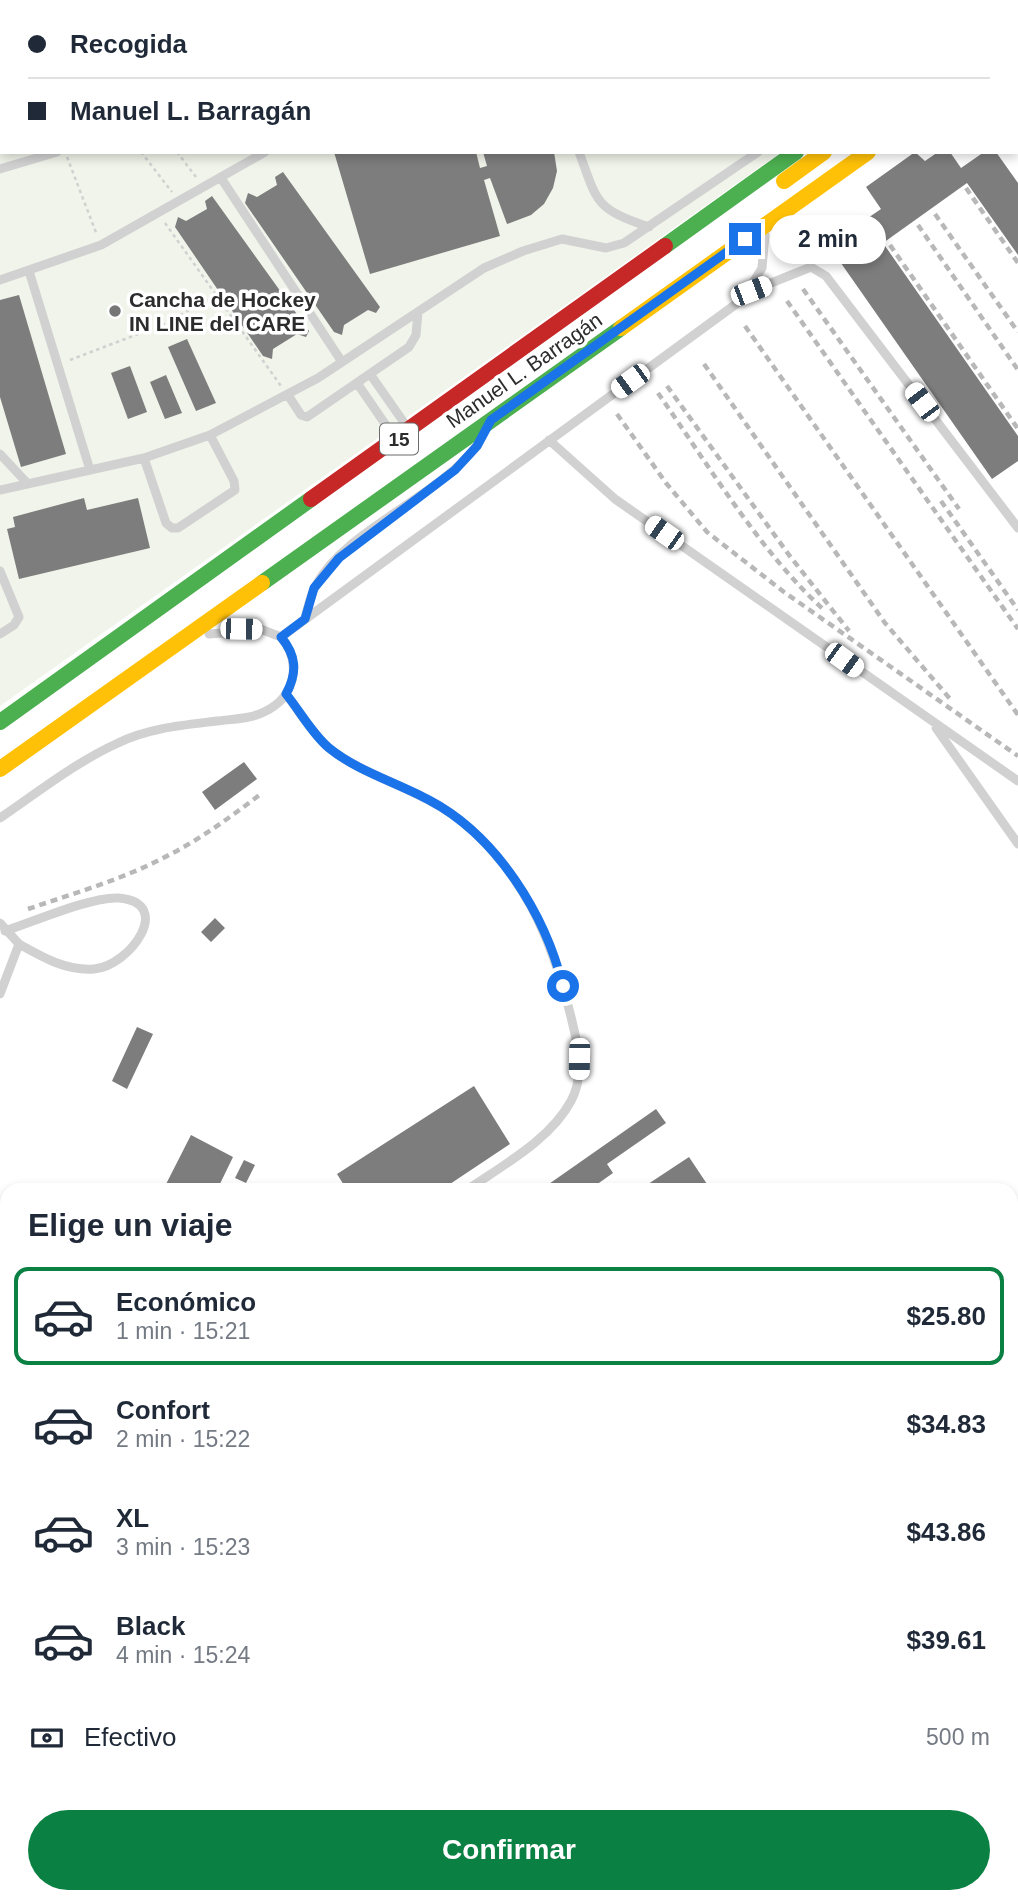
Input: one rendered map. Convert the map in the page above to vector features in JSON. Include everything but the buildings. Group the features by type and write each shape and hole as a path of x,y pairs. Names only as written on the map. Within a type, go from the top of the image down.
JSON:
{"highway":[{"name":"Manuel L. Barragán","path":"0,722 793,154"},
{"path":"766,223 771,198 776,189 821,154"},
{"name":"Manuel L. Barragán","path":"0,769 865,154"}],"lane":[{"path":"0,169 50,154"},
{"path":"0,280 101,245 181,203 262,154"},
{"path":"580,154 595,198 614,215 649,227"},
{"path":"0,490 144,458 209,435 288,395 484,268 523,251 562,239 606,248 616,247 755,154"},
{"path":"221,178 342,362"},
{"path":"751,291 762,268 766,223"},
{"path":"281,637 732,308 751,291 811,267 826,276 1018,528"},
{"path":"29,271 90,470"},
{"path":"288,395 305,417 414,341 418,312"},
{"path":"370,374 403,436"},
{"path":"357,383 403,436"},
{"path":"305,619 314,588 324,573 354,544 455,470 477,446 491,420"},
{"path":"144,458 166,523 172,528 178,528 235,490 234,481 209,435"},
{"path":"549,440 615,499 1018,781"},
{"path":"0,454 27,484"},
{"path":"0,571 19,617 14,625 0,634"},
{"path":"0,818 118,742 157,730 250,717 272,708 286,694 295,668 292,656 281,637 263,630 241,629 177,641"},
{"path":"8,700 45,690"},
{"path":"286,694 329,748 432,801 459,820 482,842 526,896 541,922 557,963 579,1059 578,1081 573,1098 549,1129 476,1183"},
{"path":"933,723 1018,844"},
{"path":"114,898 134,903 144,917 144,931 134,947 120,958 97,968 61,965 19,944 3,927 114,898"},
{"path":"0,994 19,944"}],"path":[{"path":"66,154 101,245"},
{"path":"143,154 181,203"},
{"path":"178,154 204,188"},
{"path":"159,214 288,395"},
{"path":"57,364 167,323 216,294"}],"shaded area":[{"path":"0,154 778,154 0,706"}],"railway":[{"path":"966,188 1018,263"},
{"path":"935,214 1018,332"},
{"path":"918,225 1018,370"},
{"path":"890,245 1018,429"},
{"path":"803,289 959,509"},
{"path":"787,301 1018,629"},
{"path":"745,326 1018,715"},
{"path":"704,364 885,623 951,700"},
{"path":"667,386 789,555 849,631"},
{"path":"658,393 757,535 778,562 824,610"},
{"path":"617,414 666,483 707,532 784,592 1018,756"},
{"path":"941,501 1018,610"},
{"path":"28,909 152,864 205,834 262,793"}],"traffic: fast":[{"path":"665,246 793,154"},
{"path":"262,583 621,328"},
{"path":"0,722 311,499"}],"traffic: slow":[{"path":"784,181 821,154"},
{"path":"621,328 865,154"},
{"path":"0,769 262,583"}],"traffic: jam":[{"path":"311,499 665,246"}],"place":[{"name":"Cancha de Hockey IN LINE del CARE","path":"115,311"}],"route":[{"path":"563,986 541,922 504,866 482,842 459,820 432,801 346,759 329,748 319,736 286,694 293,681 295,668 292,656 281,637 305,619 314,588 324,573 354,544 455,470 477,446 491,420 745,239"}]}
